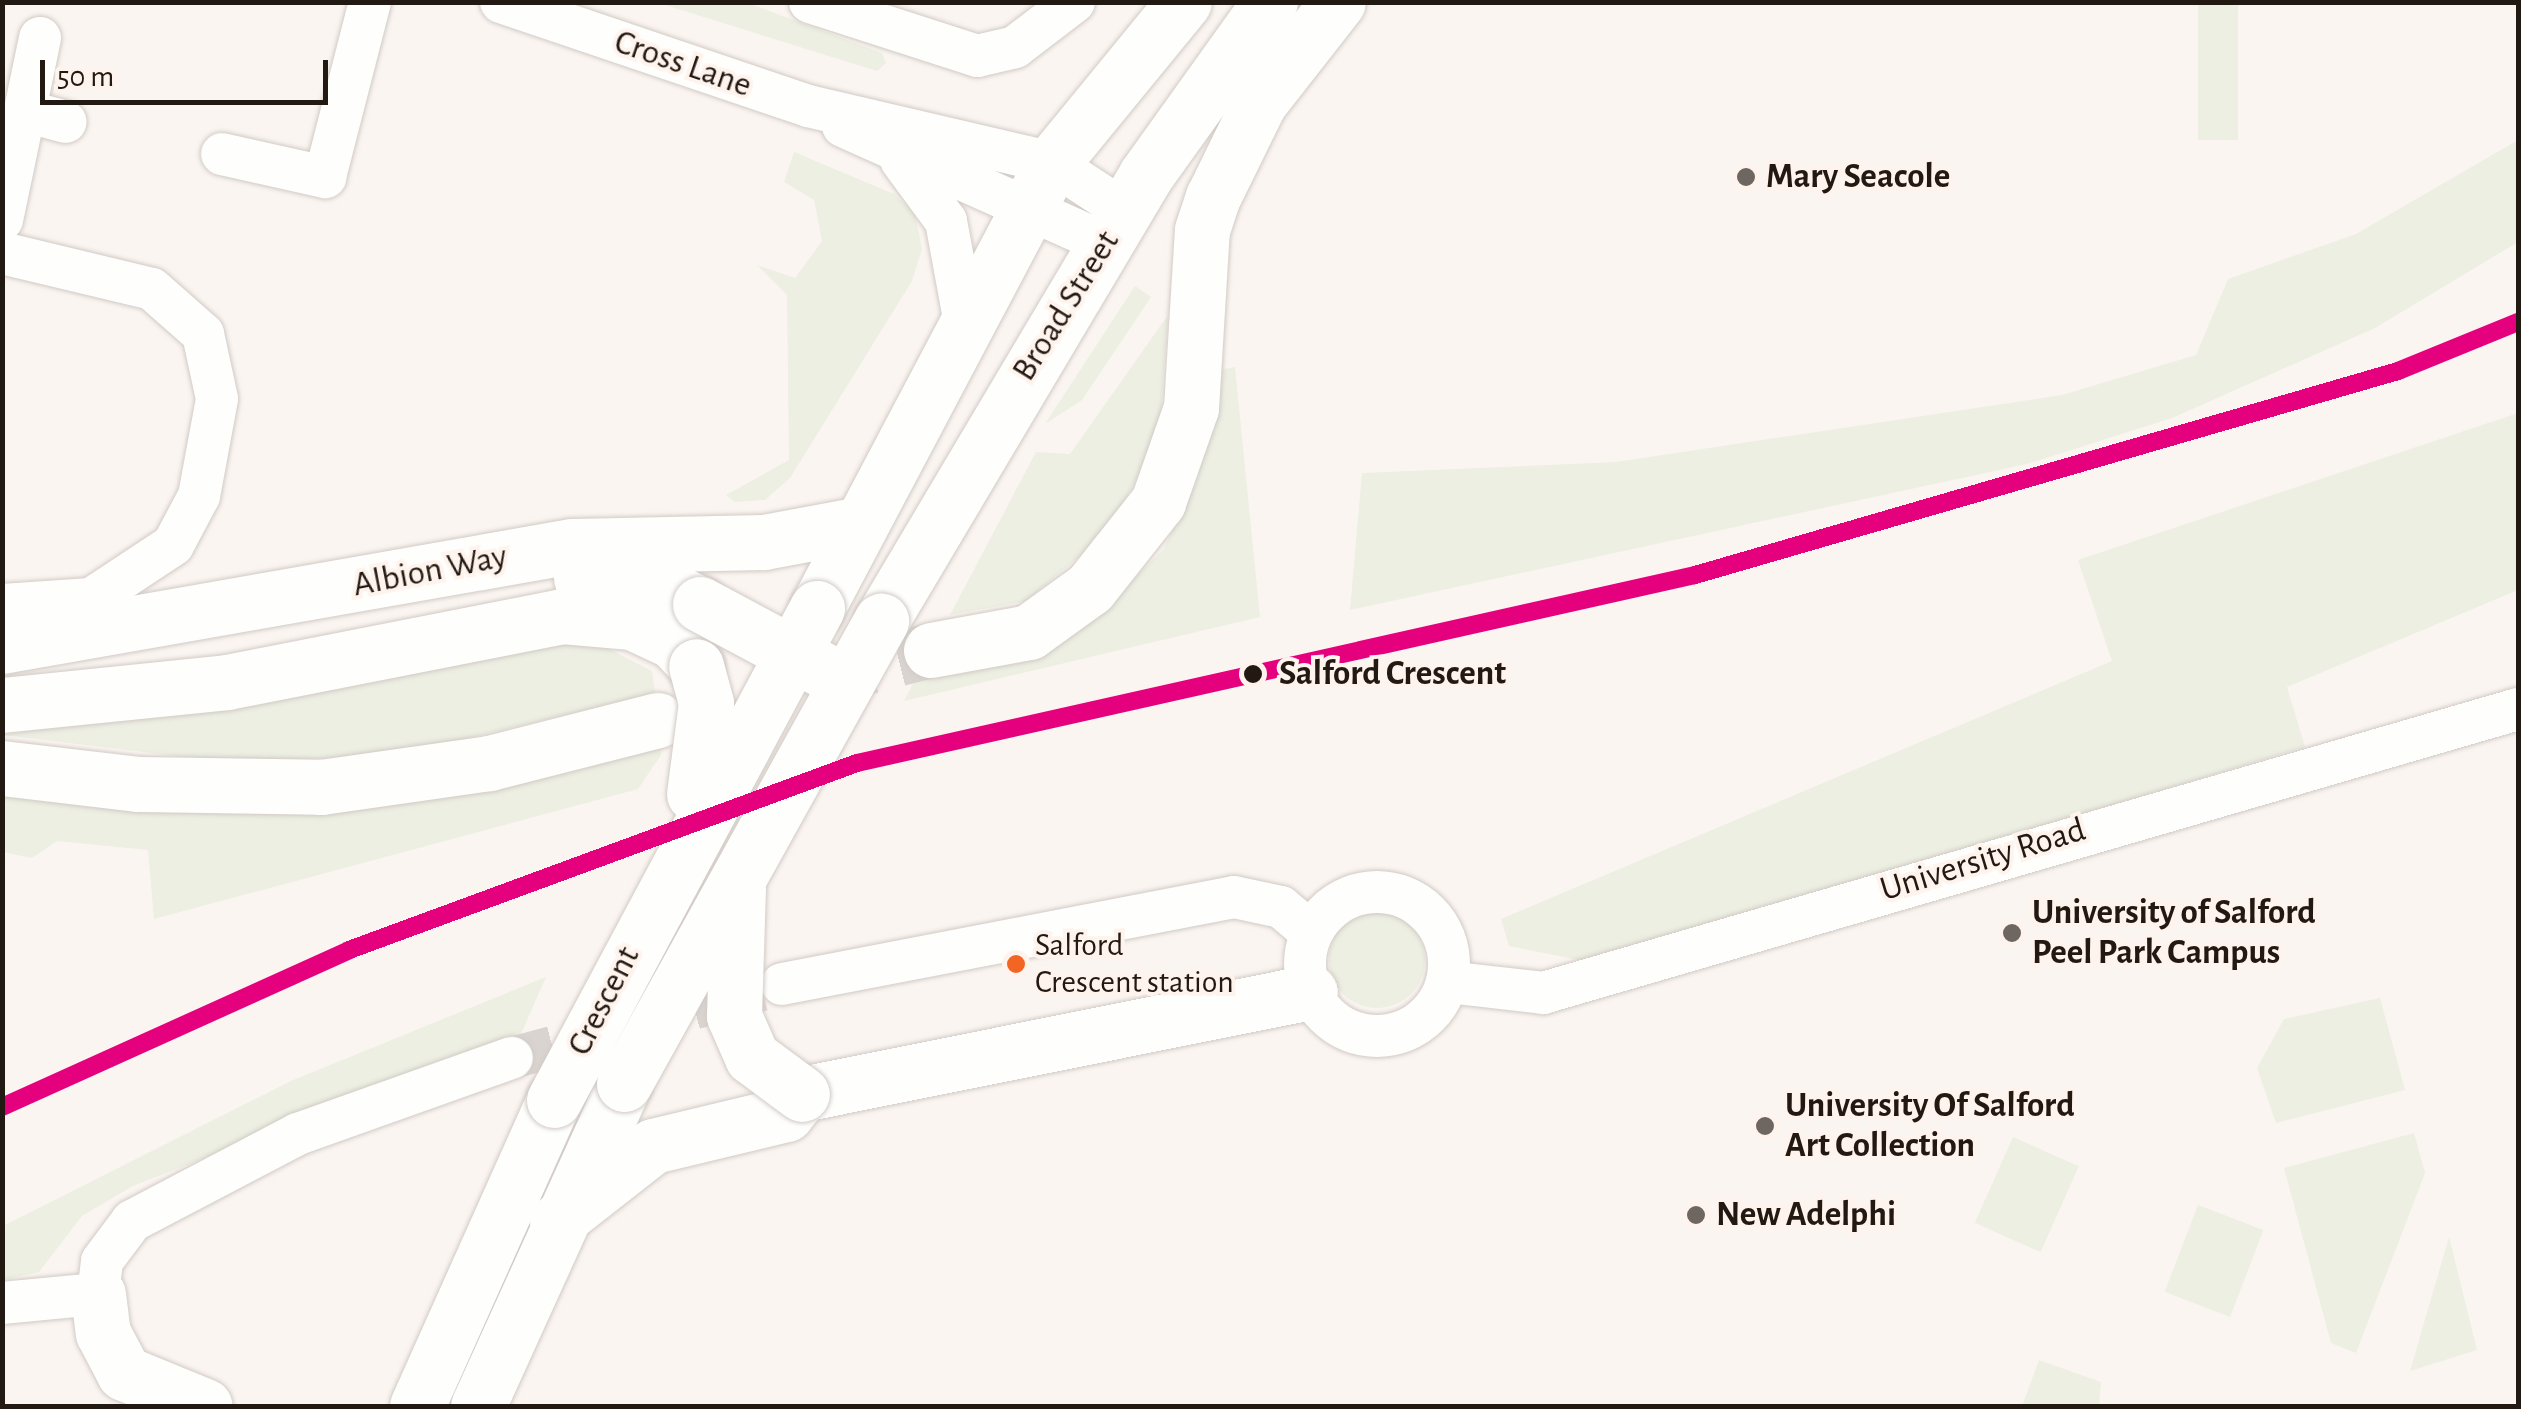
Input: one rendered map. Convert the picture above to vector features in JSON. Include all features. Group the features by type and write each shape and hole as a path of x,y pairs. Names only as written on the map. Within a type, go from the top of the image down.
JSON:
{"highway":[{"path":"805,631 964,318 1040,184 1184,2"},
{"name":"Broad Street","path":"881,621 989,429 1115,227 1270,2"},
{"path":"931,650 1028,632 1090,588 1158,502 1191,408 1202,230 1213,197 1259,103 1338,2"},
{"name":"Albion Way","path":"2,646 79,639 540,550 745,542 860,524"},
{"path":"79,639 212,642 612,574 649,579 690,637 706,703 704,761 675,859"},
{"name":"Albion Way","path":"2,705 228,682 562,616 632,622 690,637"},
{"name":"Crescent","path":"426,1387 508,1264 557,1221 881,621"},
{"path":"690,637 805,631"},
{"path":"805,631 846,683"},
{"name":"Crescent","path":"478,1406 508,1264 675,859 805,631"},
{"path":"2,768 139,784 321,787 488,763 658,720"},
{"path":"738,880 734,1016 752,1058 802,1094"},
{"path":"557,1221 653,1146 786,1114 802,1094 1310,992"},
{"path":"98,1294 103,1333 124,1373 205,1406"},
{"path":"394,1406 426,1387"}],"street":[{"path":"222,154 325,177 370,2"},
{"name":"Cross Lane","path":"501,2 599,18 808,106 1040,184"},
{"path":"810,2 978,56 1015,47 1074,2"},
{"path":"2,220 40,38"},
{"name":"Cross Lane","path":"808,106 899,158 974,192 1040,184"},
{"path":"24,111 66,122"},
{"path":"899,158 946,221 964,318"},
{"path":"1040,184 1115,227"},
{"path":"2,252 152,289 202,334 217,400 200,496 173,545 91,598 2,605"},
{"name":"University Road","path":"1447,982 1543,993 2518,709"},
{"path":"1377,890 1408,898 1442,932 1447,982 1416,1025 1376,1036 1337,1024 1310,992 1311,932 1346,898 1377,890"},
{"path":"782,984 1234,897 1281,907 1311,932"},
{"path":"2,1303 98,1294 102,1260 132,1221 298,1134 512,1058"}],"shaded area":[{"path":"659,3 748,3 882,53 886,63 877,71"},
{"path":"2198,3 2238,3 2238,140 2198,140"},
{"path":"2518,140 2518,242 2375,328 2172,418 2027,464 1350,610 1362,473 1616,462 2062,395 2196,355 2228,279 2356,234"},
{"path":"794,152 894,194 915,214 922,249 912,281 790,478 765,500 735,502 726,495 789,460 787,295 757,265 795,278 822,241 814,200 784,182"},
{"path":"1135,286 1151,297 1082,400 1045,424"},
{"path":"1168,315 1159,440 1105,535 1026,601 950,615 1036,452 1070,454"},
{"path":"1235,367 1260,617 904,701 920,670 1092,618 1163,550 1198,478 1219,370"},
{"path":"2518,413 2518,590 2287,687 2305,747 1589,962 1509,946 1501,919 2112,661 2078,560"},
{"path":"534,640 595,642 652,671 655,693 403,754 235,763 3,735"},
{"path":"660,738 661,755 638,789 154,919 148,850 57,841 32,858 3,852 2,791 85,806 318,814"},
{"path":"1377,912 1395,916 1411,926 1421,942 1425,960 1421,978 1411,994 1395,1004 1377,1008 1359,1004 1343,994 1333,978 1329,960 1333,942 1343,926 1359,916"},
{"path":"546,977 521,1034 133,1186 82,1216 39,1272 3,1280 3,1226 291,1081"},
{"path":"2380,998 2405,1090 2276,1123 2257,1068 2284,1019"},
{"path":"2414,1133 2425,1173 2356,1353 2331,1343 2284,1168"},
{"path":"2013,1137 2079,1166 2041,1252 1975,1223"},
{"path":"2198,1205 2263,1230 2230,1317 2165,1292"},
{"path":"2449,1237 2477,1350 2410,1371"},
{"path":"2039,1360 2101,1382 2099,1406 2022,1406"}],"tunnel":[{"path":"818,679 931,650"},
{"path":"512,1058 762,990"}],"transit line":[{"path":"2,1107 349,950 857,763 1695,575 2398,371 2518,322"}],"place":[{"name":"Mary Seacole","path":"1746,177"},
{"name":"Salford Crescent","path":"1253,674"},
{"name":"University of Salford Peel Park Campus","path":"2012,933"},
{"name":"Salford Crescent station","path":"1016,964"},
{"name":"University Of Salford Art Collection","path":"1765,1126"},
{"name":"New Adelphi","path":"1696,1215"}]}
